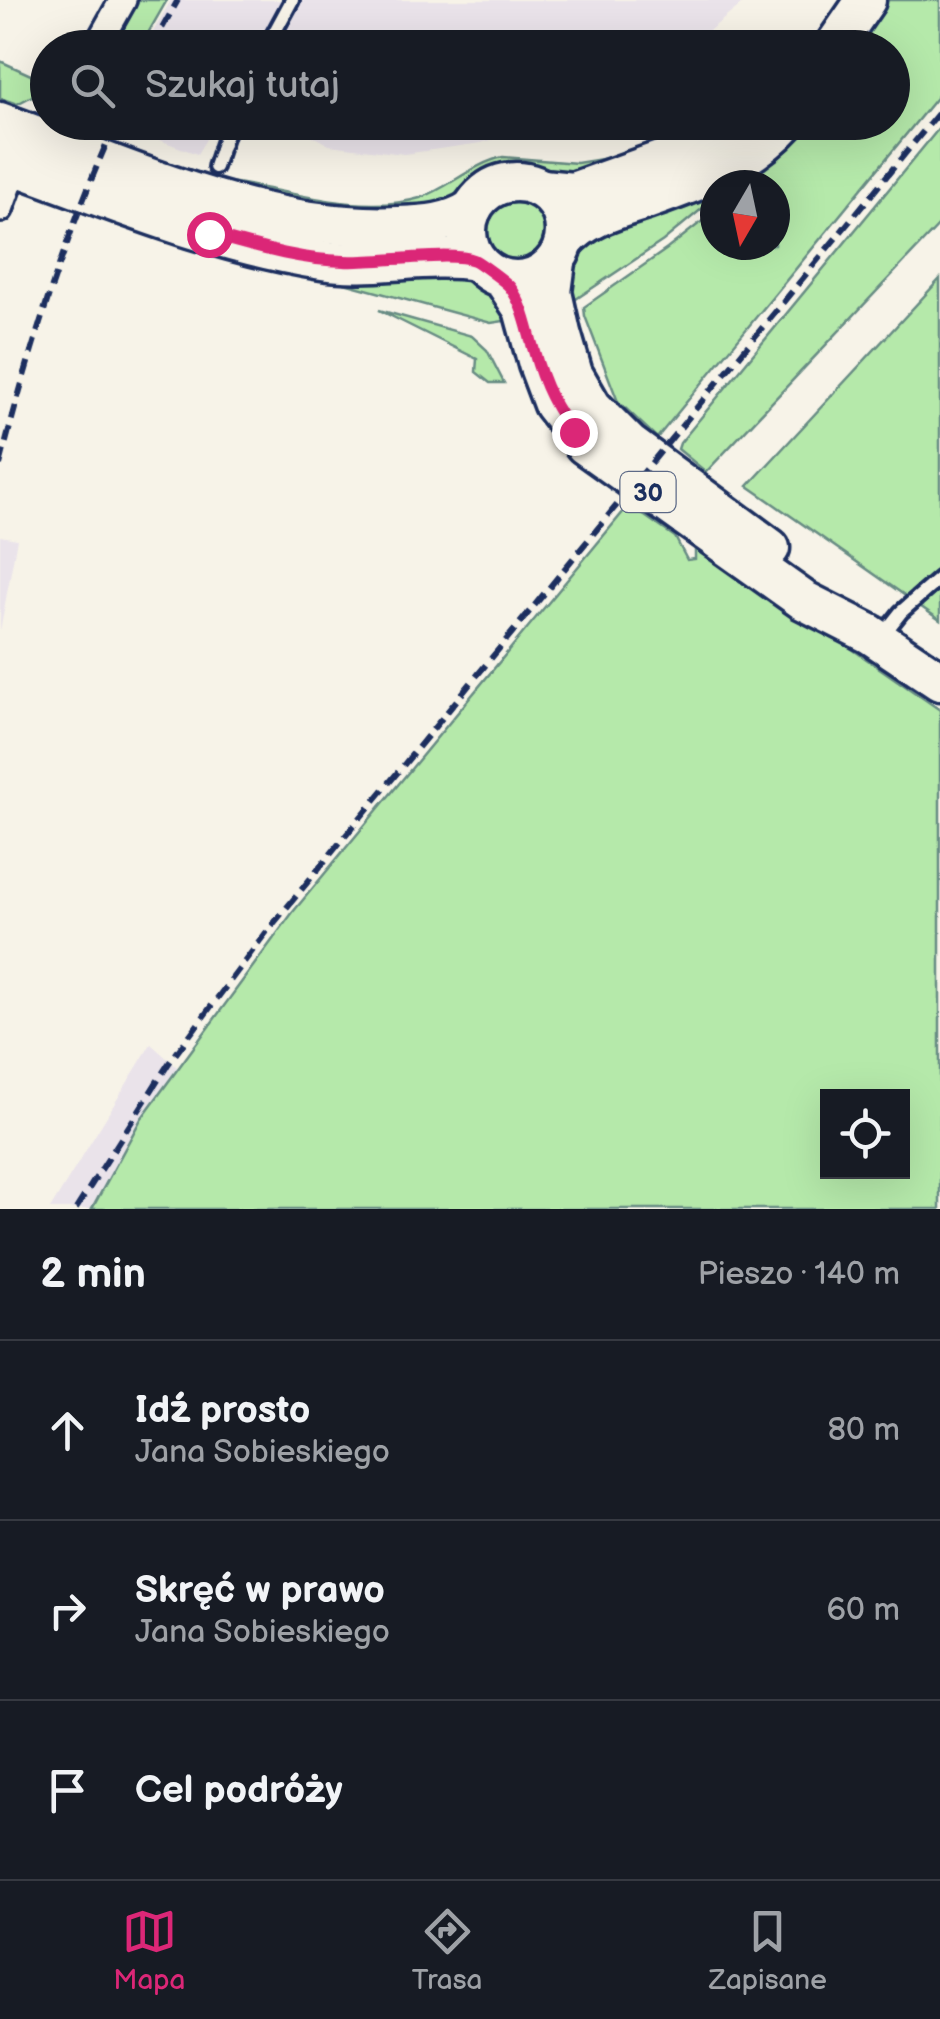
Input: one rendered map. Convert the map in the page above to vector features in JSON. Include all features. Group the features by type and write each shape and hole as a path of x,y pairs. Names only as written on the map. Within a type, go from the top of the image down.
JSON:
{"main road":[{"path":"845,30 866,0"},
{"path":"0,122 30,127"},
{"path":"73,140 206,196 310,221 350,227 423,225 448,222 472,209"},
{"path":"490,270 468,244 467,226 480,198 502,184 529,183 573,192 715,140"},
{"path":"5,160 209,234 262,249 327,261 448,258 533,278 583,224 734,164 769,140"},
{"path":"542,188 564,217 560,251"},
{"name":"30","path":"560,251 552,292 579,388 599,416 629,444 815,584 875,638"},
{"name":"30","path":"490,270 523,308 553,404 585,445 802,600 875,638 940,681"}],"street":[{"path":"106,30 123,0"},
{"path":"0,210 5,160 32,152 41,140"},
{"path":"49,140 48,152 58,169 97,195"}],"lane":[{"path":"276,30 292,0"},
{"path":"215,167 224,140"},
{"path":"875,638 940,578"}],"shaded area":[{"path":"171,0 747,0 710,30 154,30"},
{"path":"160,140 205,140 197,154"},
{"path":"320,140 491,140 404,154 329,145"},
{"path":"0,536 17,539 0,631"},
{"path":"151,1044 195,1083 115,1209 50,1209"}],"green space":[{"path":"139,0 167,0 150,30 122,30"},
{"path":"884,0 940,0 940,93 910,130 910,30 862,30"},
{"path":"0,61 30,75 30,97 17,104 0,98"},
{"path":"940,127 940,224 706,472 678,449 680,443"},
{"path":"789,140 901,140 657,438 620,407 584,307 700,223 700,260 790,260 790,170 762,170"},
{"path":"503,157 577,163 615,157 559,181 525,168 492,170 471,183 449,206 336,212 236,183 352,203 398,203 431,194"},
{"path":"700,191 700,210 663,241 564,307 585,238"},
{"path":"515,200 538,210 548,233 538,256 515,266 492,256 482,233 492,210"},
{"path":"459,271 481,290 500,298 517,319 491,323 344,283 347,278"},
{"path":"940,279 940,620 748,486"},
{"path":"379,310 472,336 487,350 504,383 490,383 476,372 477,359"},
{"path":"629,505 675,537 687,560 695,559 695,540 940,710 940,1209 92,1209 141,1119 293,912"}],"railway":[{"path":"161,30 178,0"},
{"path":"76,1209 169,1063 265,934 940,111"},
{"path":"0,465 50,291 108,140"}],"route":[{"path":"209,234 327,261 476,261 504,280 519,300 545,387 574,432"}]}
